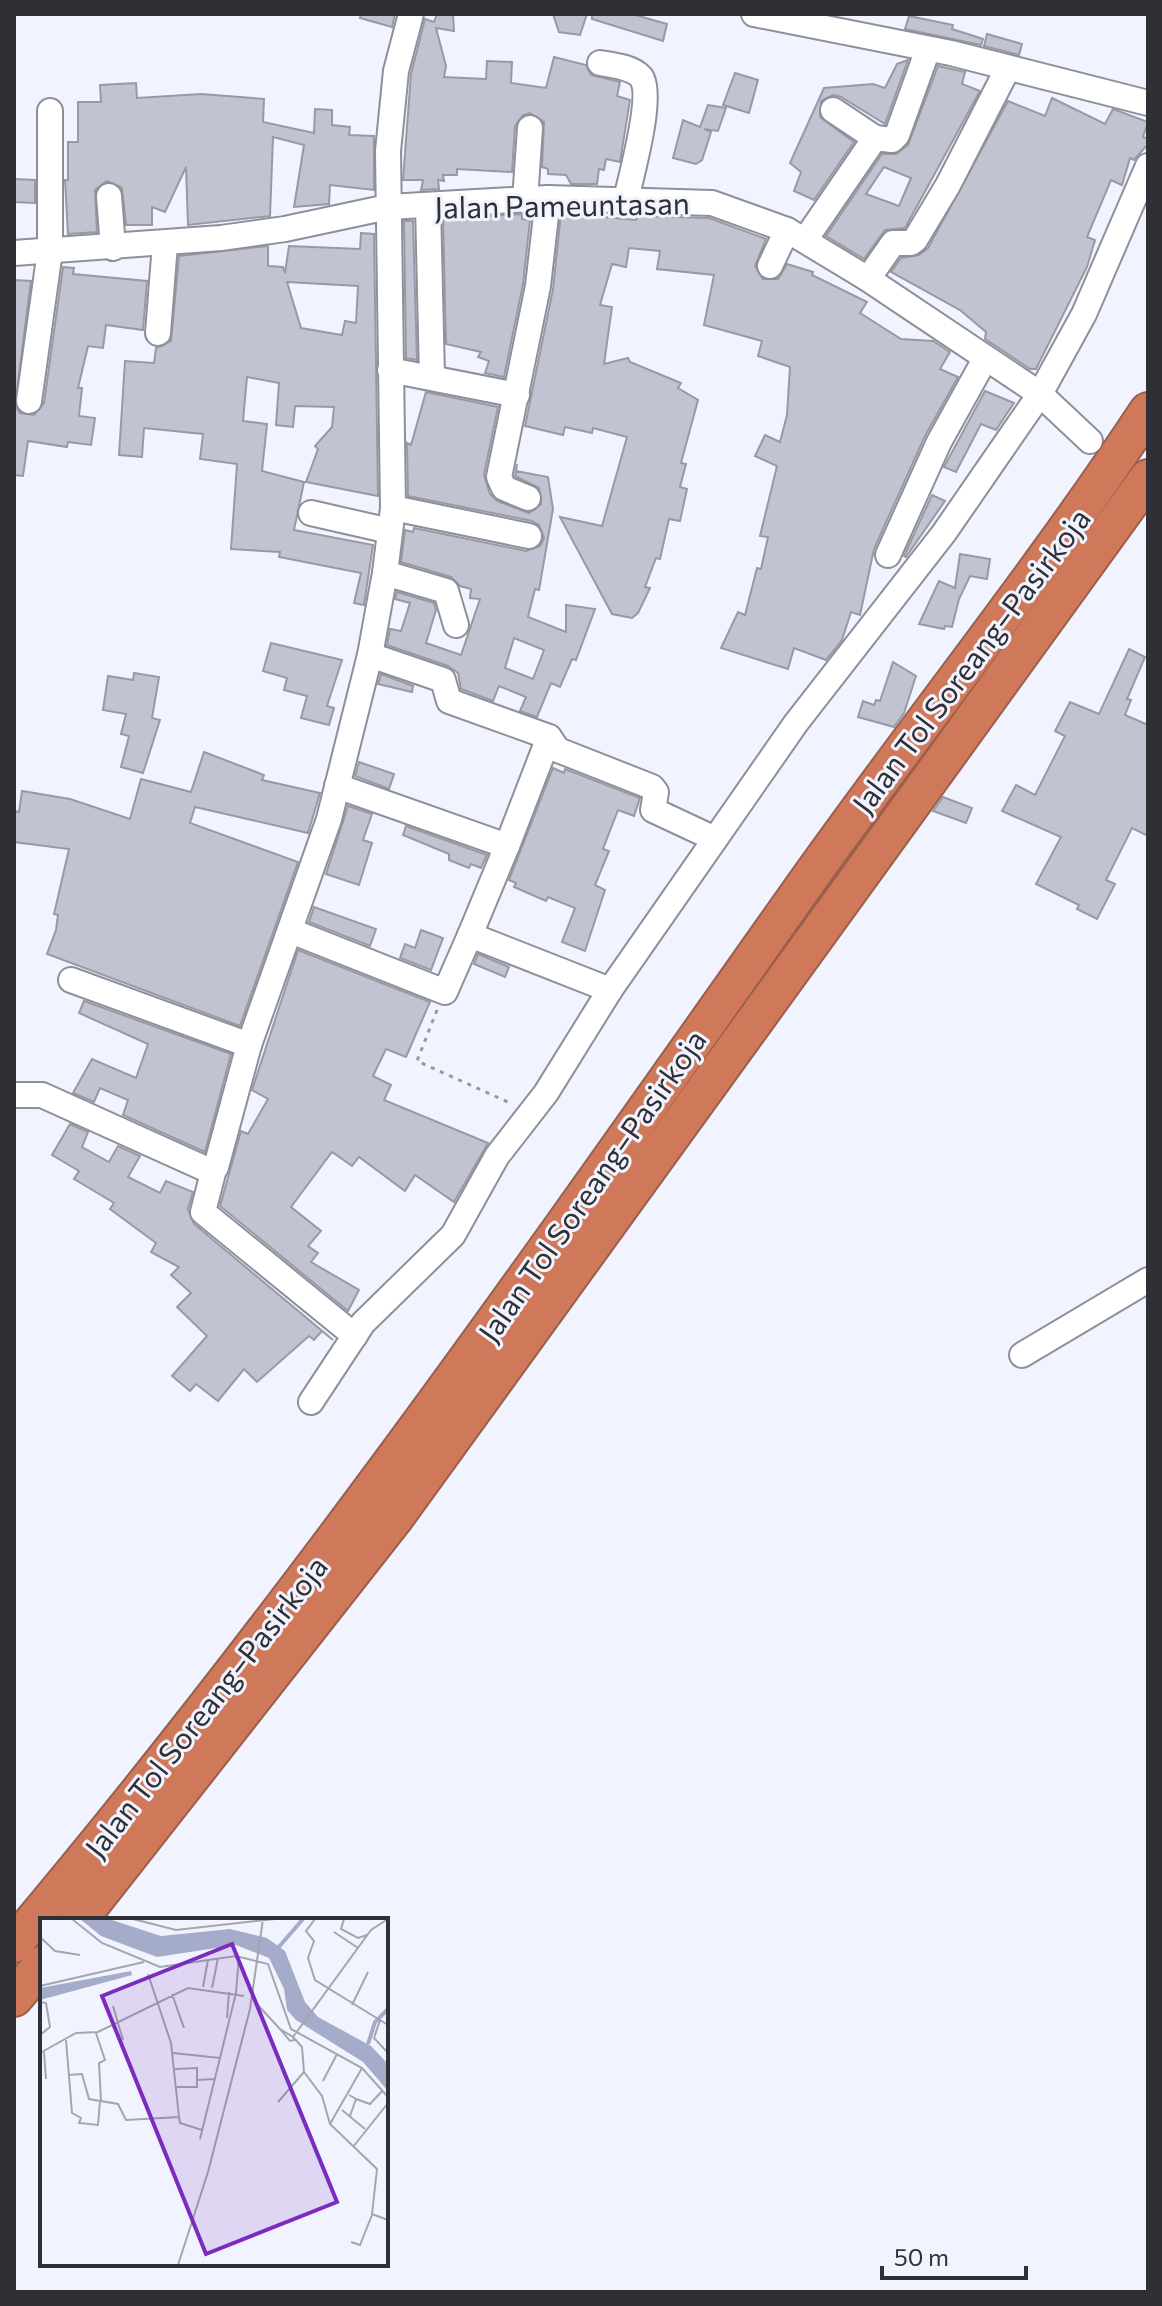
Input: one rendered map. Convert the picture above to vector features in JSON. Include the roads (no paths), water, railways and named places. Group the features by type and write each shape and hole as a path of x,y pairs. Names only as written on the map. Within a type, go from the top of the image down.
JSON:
{"highway":[{"name":"Jalan Tol Soreang–Pasirkoja","path":"14,1944 219,1694 356,1513 836,840 1075,521 1148,411"},
{"name":"Jalan Tol Soreang–Pasirkoja","path":"81,1918 394,1519 1148,478"},
{"path":"14,1998 40,1967"}],"street":[{"path":"355,1336 203,1212 249,1045 291,931 337,786 370,655 385,573 392,519 388,207 390,116 396,71 411,14"},
{"path":"754,14 928,49 1148,103"},
{"path":"833,110 875,138 892,140 897,135 928,49"},
{"path":"600,63 636,73 644,85 641,138 626,199"},
{"path":"868,279 893,243 911,243 915,240 948,185 1008,68"},
{"path":"29,401 50,251 50,111"},
{"path":"528,498 504,488 499,477 538,286 537,199 530,128"},
{"path":"770,266 875,138"},
{"path":"311,1402 369,1317 453,1235 497,1156 531,1112 610,990 715,839 815,698 944,533 1040,394 1084,314 1148,166"},
{"path":"109,196 113,248"},
{"name":"Jalan Pameuntasan","path":"14,253 165,244 285,229 388,207 537,199 712,203 796,235 868,279 1040,394 1090,441"},
{"path":"428,205 432,377"},
{"path":"158,333 165,244"},
{"path":"888,555 939,442 985,359"},
{"path":"390,370 517,395"},
{"path":"311,513 392,519 529,536"},
{"path":"385,573 443,589 456,625"},
{"path":"370,655 443,680 449,701 549,737 558,750 652,787 656,792 653,810 715,839"},
{"path":"291,931 445,992 549,737"},
{"path":"337,786 507,846"},
{"path":"470,935 610,990"},
{"path":"71,980 249,1045"},
{"path":"14,1095 42,1095 126,1135 208,1170 214,1169"},
{"path":"1022,1355 1148,1280"}]}
